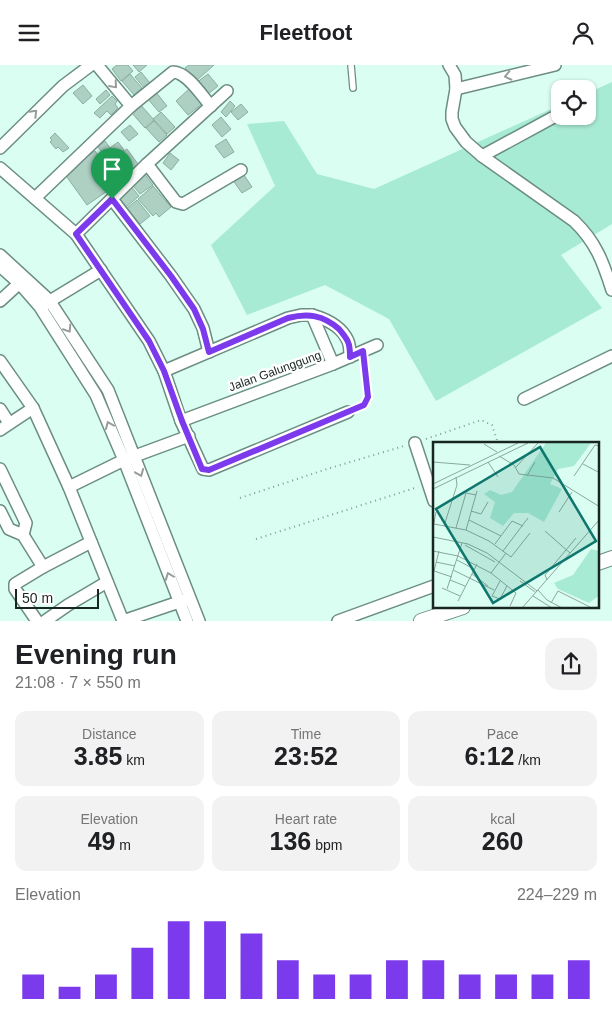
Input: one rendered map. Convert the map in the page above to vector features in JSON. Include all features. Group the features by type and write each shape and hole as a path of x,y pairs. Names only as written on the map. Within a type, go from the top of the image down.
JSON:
{"street":[{"path":"0,148 63,86 90,65"},
{"path":"97,65 131,106"},
{"path":"449,65 455,75 456,89 452,112 455,127 466,142 482,156 574,221 587,234 605,267 612,290"},
{"path":"456,89 555,65"},
{"path":"35,199 131,106 173,72 185,76 211,106"},
{"path":"76,234 147,164 227,91"},
{"path":"482,156 551,119"},
{"path":"147,164 176,201 183,204 241,169"},
{"path":"0,168 76,234 149,341 164,371 202,469 209,470 348,412"},
{"path":"112,199 194,309 203,329 209,352"},
{"path":"0,255 45,304 108,390 129,458 184,600 187,621"},
{"path":"0,266 22,280"},
{"path":"45,304 100,270"},
{"path":"0,301 22,280"},
{"path":"164,371 288,318 302,315 312,315 326,319 342,332 348,341 350,357"},
{"path":"312,315 333,364"},
{"name":"Jalan Galunggung","path":"182,421 333,364 377,345"},
{"path":"524,399 612,356"},
{"path":"0,361 33,408 69,487 123,621 184,600"},
{"path":"0,409 5,426 33,408"},
{"path":"69,487 129,458 189,436"},
{"path":"414,443 433,498"},
{"path":"0,469 26,523 23,535"},
{"path":"0,511 9,529 23,535 43,567"},
{"path":"36,621 14,589 14,586 43,567 90,542"},
{"path":"45,621 68,605 107,583"},
{"path":"338,621 433,586"},
{"path":"184,600 199,621"},
{"path":"421,621 457,609"}],"lane":[{"path":"352,65 352,88"}],"path":[{"path":"348,412 364,405 368,397 363,351"},
{"path":"240,498 481,421 492,425 498,442"},
{"path":"256,539 429,484"}],"green space":[{"path":"612,82 612,224 561,255 602,308 436,401 389,319 325,285 247,315 211,245 275,186 247,124 284,121 317,174 374,189 551,109 551,125 596,125 596,89"}],"building":[{"path":"117,65 128,65 133,71 121,81 112,69"},
{"path":"133,65 147,65 139,72"},
{"path":"189,65 214,65 196,81 185,68"},
{"path":"141,72 150,83 144,88 135,77"},
{"path":"130,74 142,88 134,95 122,81"},
{"path":"208,74 218,86 207,95 196,83"},
{"path":"83,85 92,96 83,104 73,93"},
{"path":"190,88 203,103 188,115 176,101"},
{"path":"106,90 110,95 100,104 96,99"},
{"path":"155,91 167,106 159,112 147,98"},
{"path":"112,96 117,101 115,104 118,108 111,115 107,111 100,118 94,113"},
{"path":"230,101 235,106 226,117 221,112"},
{"path":"140,104 154,120 145,128 131,112"},
{"path":"241,104 248,112 238,120 231,112"},
{"path":"161,112 175,127 167,134 153,119"},
{"path":"221,117 231,129 222,137 212,125"},
{"path":"154,121 167,135 159,142 146,128"},
{"path":"130,125 138,134 129,141 121,132"},
{"path":"55,133 69,148 63,152 58,147 56,149 50,142 52,140 50,138"},
{"path":"226,139 234,152 224,158 215,146"},
{"path":"105,141 110,148 118,142 124,150 110,162 98,147"},
{"path":"127,149 138,164 130,171 118,156"},
{"path":"95,151 119,183 87,205 64,173"},
{"path":"170,153 179,160 171,170 163,163"},
{"path":"143,172 153,185 140,194 130,182"},
{"path":"242,172 252,187 242,193 232,179"},
{"path":"130,185 139,196 126,207 117,196"},
{"path":"153,186 171,207 159,217 156,213 153,216 138,199"},
{"path":"137,200 150,216 140,224 127,208"}],"route":[{"path":"112,199 194,309 203,329 209,352 288,318 312,315 326,319 342,332 348,341 350,357 363,351 368,397 364,405 209,470 202,469 156,353 76,234 112,199"}]}
